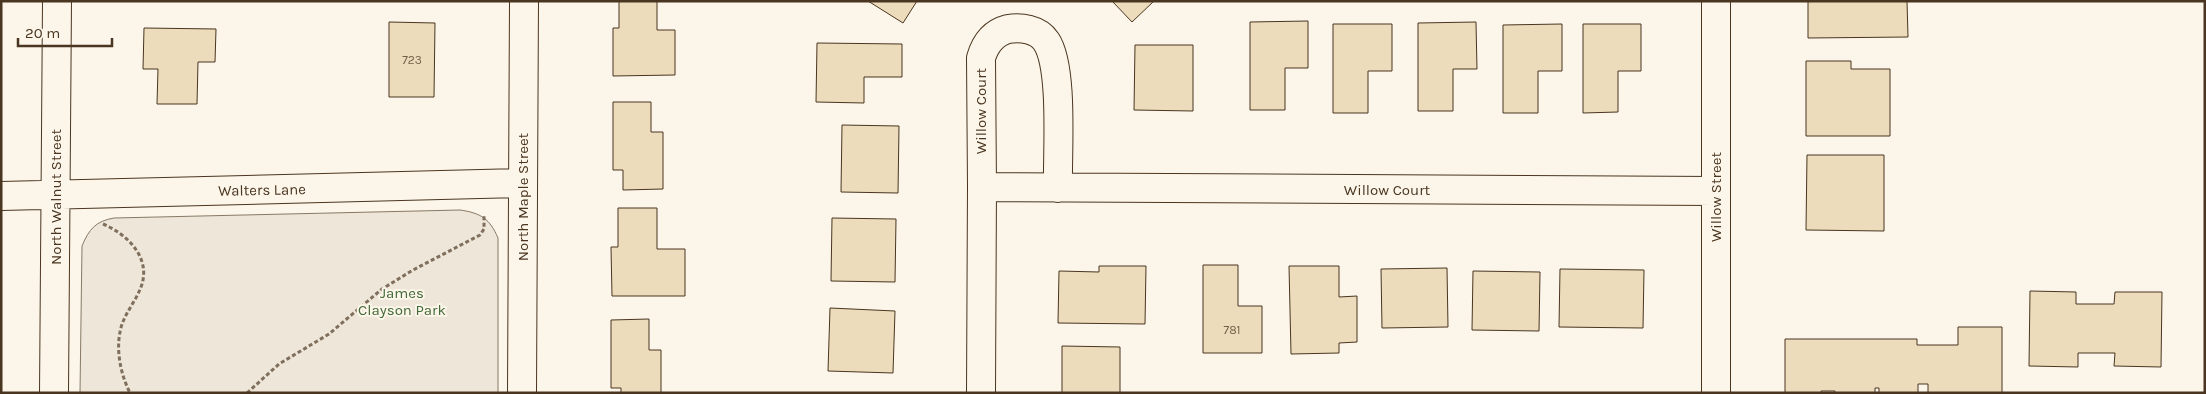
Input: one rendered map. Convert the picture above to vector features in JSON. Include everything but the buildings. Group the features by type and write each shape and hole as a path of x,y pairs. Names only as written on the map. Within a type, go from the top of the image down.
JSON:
{"street":[{"name":"North Walnut Street","path":"54,393 57,1"},
{"name":"North Maple Street","path":"522,393 524,1"},
{"name":"Willow Street","path":"1716,1 1716,393"},
{"name":"Willow Court","path":"981,393 981,58 986,45 995,34 1019,28 1029,30 1042,36 1054,60 1058,188"},
{"name":"Walters Lane","path":"1,196 523,183"},
{"name":"Willow Court","path":"982,188 1716,191"}],"path":[{"path":"247,393 279,364 328,334 382,289 413,270 480,235 484,229 484,214"},
{"path":"98,222 126,236 137,251 142,265 141,287 124,317 119,340 122,371 130,393"}],"green space":[{"name":"James Clayson Park","path":"460,210 474,213 484,218 492,226 498,238 498,393 80,393 82,246 90,230 102,221 114,218"}]}
